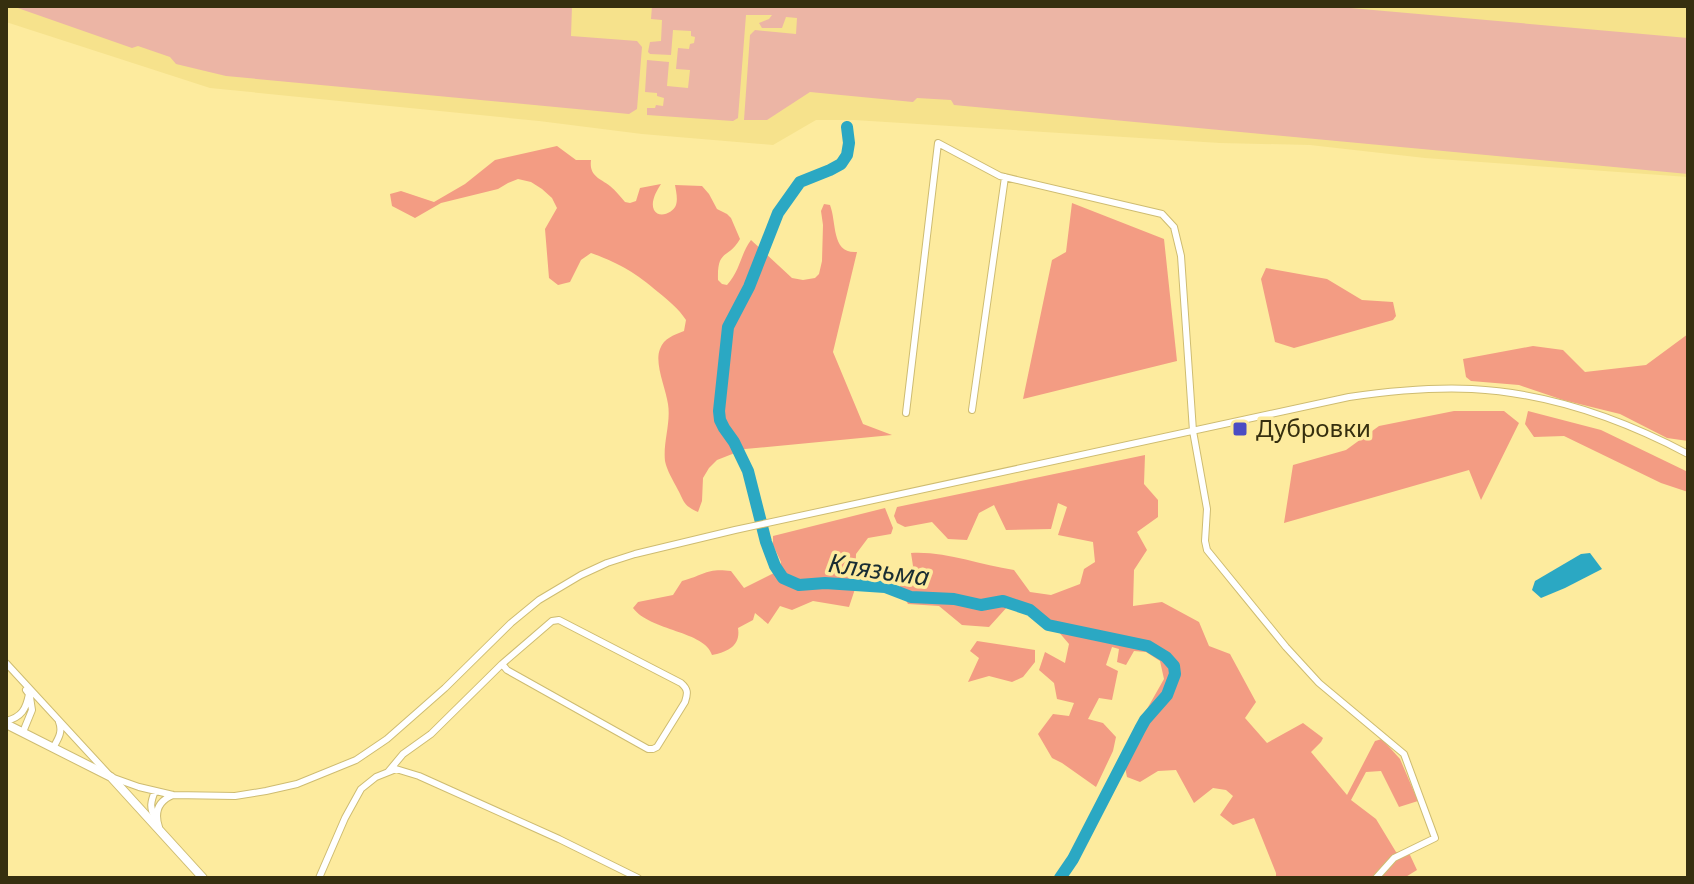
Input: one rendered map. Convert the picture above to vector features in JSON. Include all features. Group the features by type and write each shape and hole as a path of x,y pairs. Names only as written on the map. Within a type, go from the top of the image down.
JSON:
{"street":[{"path":"906,413 938,143 1005,177 1162,214 1174,227 1181,256 1193,431 1207,509 1207,550 1311,674 1404,754 1435,838 1394,858 1376,878"},
{"path":"972,410 1005,177"},
{"path":"6,722 111,777 173,795 235,796 297,784 356,760 387,739 539,600 581,575 635,554 1349,397 1431,389 1473,389 1516,394 1634,427 1688,454"},
{"path":"388,772 403,754 431,734 502,664 552,621 559,620 681,683 688,694 657,747 648,749 507,670 502,664"},
{"path":"6,663 203,878"},
{"path":"20,680 29,694 32,710 23,732"},
{"path":"6,722 26,708 29,694"},
{"path":"53,748 61,728 58,721"},
{"path":"319,878 361,789 376,777 396,769 419,776 559,839 638,878"},
{"path":"136,803 139,787"},
{"path":"155,791 151,811 160,831"},
{"path":"155,818 160,803 173,795"}],"shaded area":[{"path":"6,6 1688,6 1688,177 1425,158 1310,145 1220,143 854,120 816,120 773,145 642,134 210,88 6,22"},
{"path":"12,6 572,6 571,36 637,41 642,47 637,109 629,114 226,76 176,64 170,57 138,46 132,48"},
{"path":"652,6 1328,6 1688,38 1688,174 954,105 951,100 917,98 913,102 810,92 767,120 744,120 750,35 755,30 796,34 797,18 786,17 782,28 762,28 759,23 772,15 746,15 738,118 733,121 647,115 647,108 663,106 664,98 657,96 657,93 645,92 647,60 669,62 667,86 688,88 690,70 676,69 678,48 689,49 695,37 691,36 691,31 673,30 671,55 650,54 650,42 661,41 662,20 651,19"},
{"path":"557,146 576,160 591,160 593,173 625,202 636,201 640,188 661,184 653,203 654,210 659,214 669,212 676,205 675,185 702,186 717,209 731,218 740,239 719,263 718,280 722,284 727,285 732,279 751,240 792,278 815,278 822,261 821,211 824,204 830,205 839,243 849,251 857,252 833,352 863,424 892,435 745,449 717,460 709,468 703,478 698,512 687,505 665,461 669,411 658,361 664,342 684,331 686,320 677,308 635,274 591,253 581,260 570,282 558,285 549,278 545,229 557,208 552,198 531,182 518,179 498,189 441,203 415,218 392,206 390,194 401,191 434,202 465,184 495,160"},
{"path":"1072,203 1164,239 1177,361 1023,399 1052,260 1066,252"},
{"path":"1266,268 1327,279 1362,300 1393,302 1396,316 1393,320 1294,348 1275,342 1261,279"},
{"path":"1688,334 1688,441 1667,438 1620,414 1519,385 1471,381 1466,377 1463,359 1533,346 1563,350 1585,372 1646,365"},
{"path":"1454,411 1504,411 1519,423 1481,500 1469,470 1284,523 1293,465 1346,450 1379,426"},
{"path":"1528,411 1601,430 1688,472 1688,492 1661,483 1564,436 1534,437 1525,424"},
{"path":"1145,455 1144,484 1158,500 1158,517 1137,532 1147,550 1134,570 1133,606 1162,602 1199,622 1209,646 1230,654 1256,702 1245,718 1267,743 1303,723 1323,738 1311,752 1347,795 1375,741 1382,739 1400,759 1418,801 1399,807 1381,771 1366,772 1351,800 1376,819 1396,852 1410,855 1417,870 1404,878 1276,878 1254,818 1233,825 1220,815 1233,796 1226,790 1213,788 1194,803 1176,770 1158,771 1140,782 1127,777 1122,753 1164,679 1160,661 1146,652 1134,651 1126,665 1117,662 1119,649 1112,647 1106,665 1118,671 1112,700 1099,698 1088,719 1103,723 1116,737 1113,751 1096,787 1052,758 1038,734 1053,714 1069,716 1074,703 1057,699 1054,683 1039,670 1045,652 1065,663 1069,644 1046,617 1008,606 989,627 962,625 939,606 908,604 899,588 913,566 911,553 950,556 1014,570 1030,592 1051,595 1080,584 1084,569 1095,562 1093,542 1058,535 1067,507 1058,503 1051,529 1006,530 994,505 979,513 967,540 948,539 932,522 905,527 897,523 894,516 897,507"},
{"path":"885,508 893,528 891,534 868,538 856,554 855,589 849,607 813,601 792,610 780,606 768,624 755,613 753,620 738,628 732,647 712,655 699,641 652,622 633,608 638,602 673,595 682,581 711,571 731,571 744,588 778,571 781,562 773,545 773,536"},
{"path":"977,641 1035,650 1035,662 1023,677 1012,682 989,676 968,682 979,658 970,651"}],"water":[{"path":"1590,553 1602,569 1541,598 1532,590 1535,581 1581,554"}],"waterway":[{"name":"Клязьма","path":"847,127 849,143 847,155 841,164 800,182 778,213 749,287 728,327 720,420 748,471 766,542 783,578 799,585 825,583 885,587 911,597 954,599 981,605 1003,601 1030,610 1048,625 1148,646 1174,666 1175,674 1167,695 1145,720 1073,859 1060,878"}],"place":[{"name":"Дубровки","path":"1240,429"}]}
